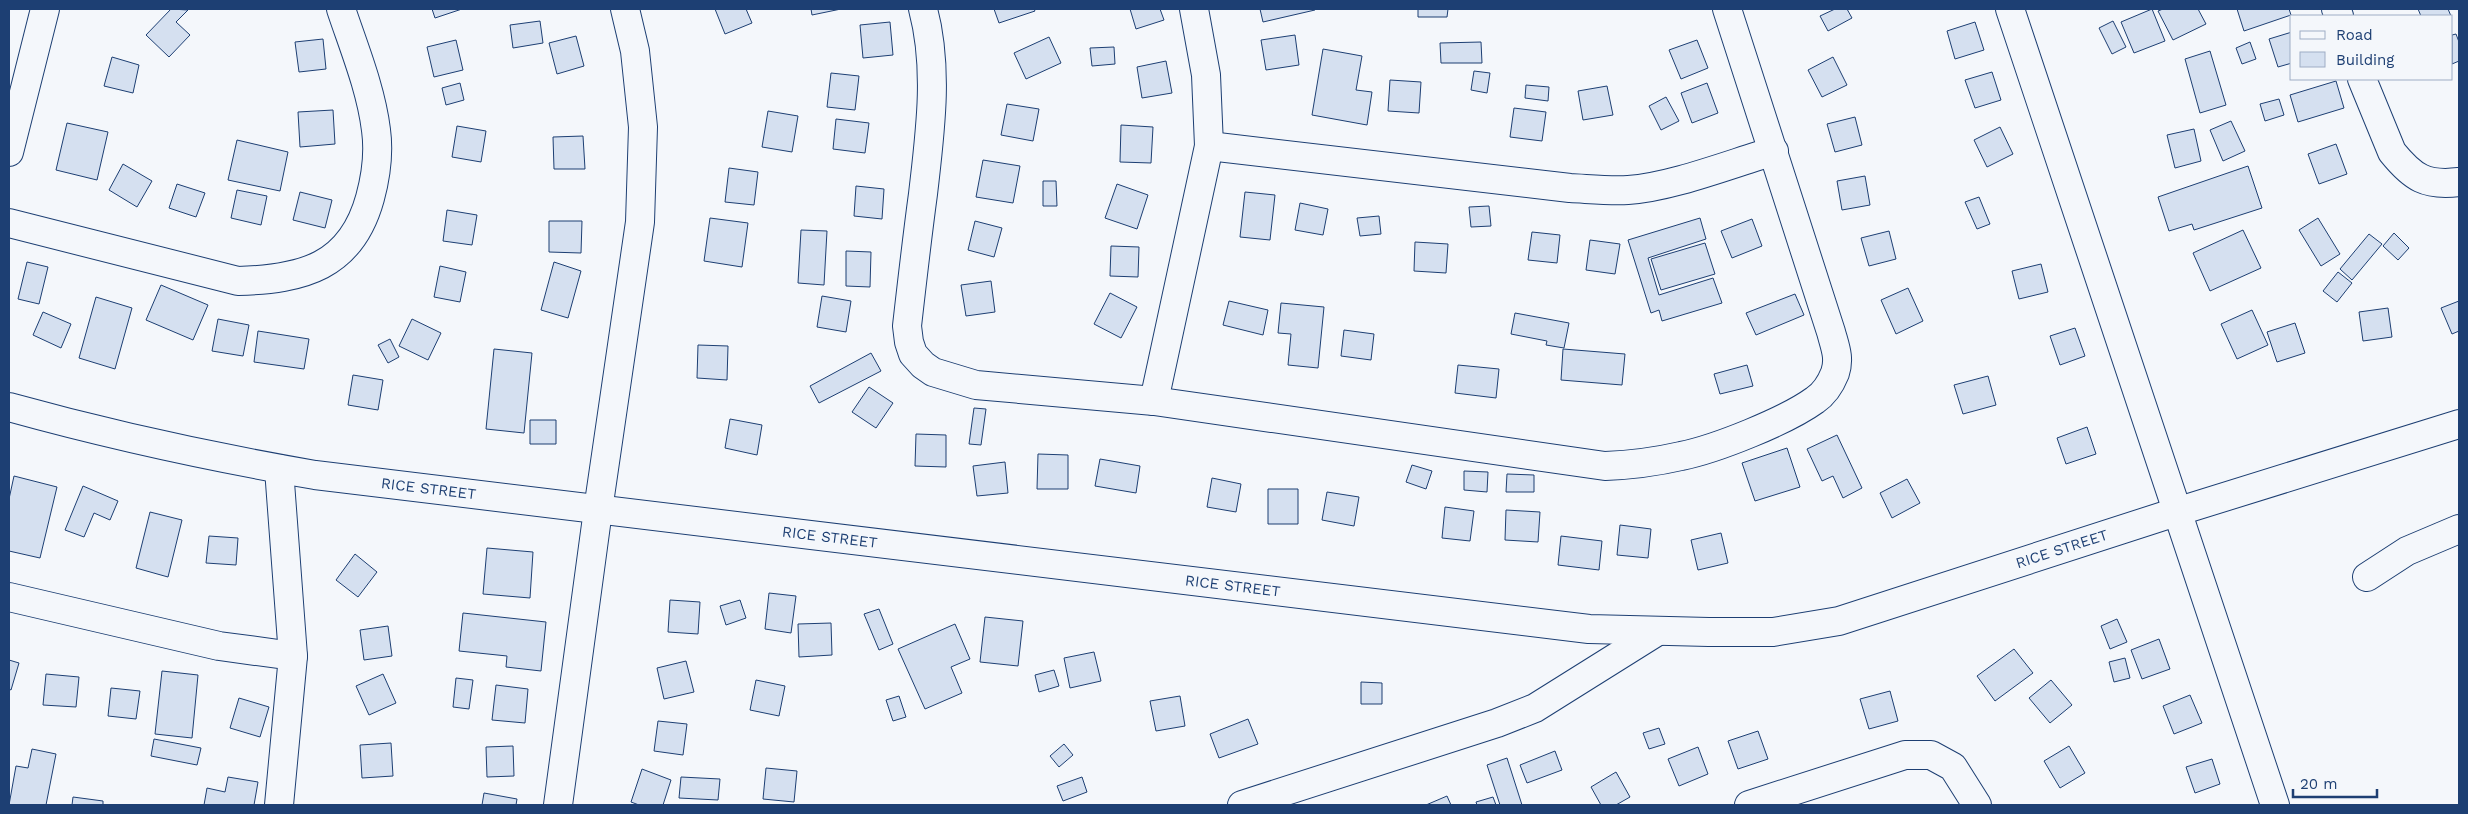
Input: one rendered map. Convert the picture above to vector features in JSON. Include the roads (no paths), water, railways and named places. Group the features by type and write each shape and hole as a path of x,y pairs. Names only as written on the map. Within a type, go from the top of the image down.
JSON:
{"street":[{"path":"9,152 45,9"},
{"path":"9,223 238,281 272,280 304,272 330,260 346,248 365,216 376,176 376,131 368,91 341,9"},
{"path":"558,805 640,222 643,127 634,51 625,9"},
{"path":"923,9 930,36 932,84 929,146 907,326 908,342 914,354 933,372 976,385 1154,401 1605,466 1642,464 1684,456 1736,438 1792,415 1816,399 1827,388 1834,374 1838,359 1774,151 1727,9"},
{"path":"1154,401 1209,146 1206,75 1194,9"},
{"path":"2010,9 2275,805"},
{"path":"2362,80 2392,152 2400,162 2422,180 2440,184 2459,182"},
{"path":"1209,146 1570,188 1605,190 1630,190 1660,184 1774,151"},
{"name":"RICE STREET","path":"9,407 109,434 207,456 279,469 598,510 1589,629 1773,632 1839,621 2176,512 2459,424"},
{"path":"279,469 293,656 279,805"},
{"path":"2367,577 2407,551 2459,529"},
{"path":"9,597 219,646 293,656"},
{"path":"1242,805 1520,714 1567,689 1658,631"},
{"path":"1748,805 1905,755 1931,755 1953,767 1978,805"}]}
